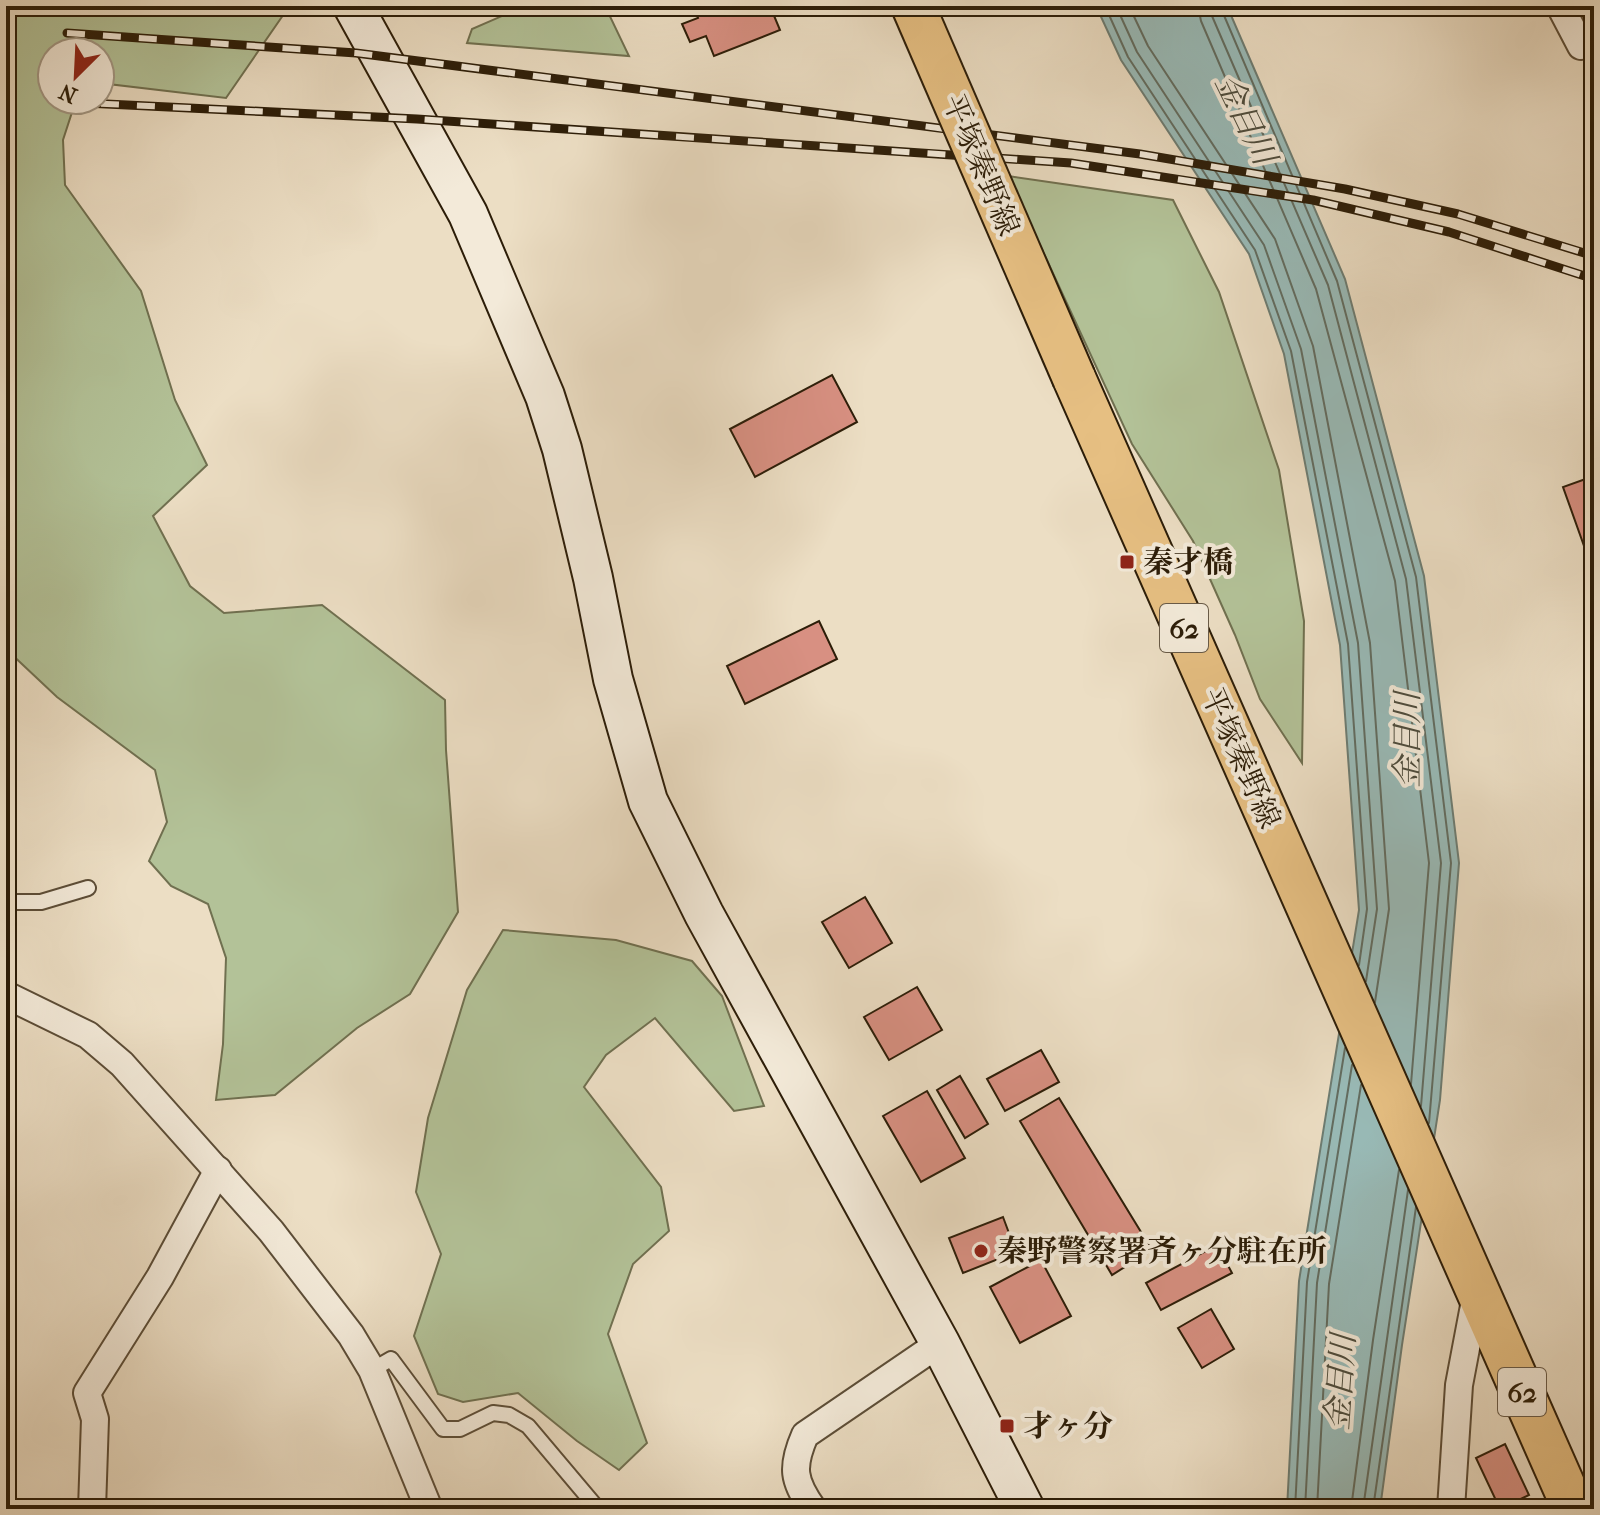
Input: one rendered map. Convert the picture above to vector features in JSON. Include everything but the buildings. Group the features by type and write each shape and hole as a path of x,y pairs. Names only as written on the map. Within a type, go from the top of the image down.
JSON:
{"main road":[{"name":"平塚秦野線","path":"913,6 1294,879 1574,1509"}],"street":[{"path":"353,6 468,214 545,396 562,449 593,578 613,679 648,801 704,914 940,1343 1025,1509"},
{"path":"1560,6 1581,46"},
{"path":"6,995 88,1035 122,1064 271,1231 351,1335 372,1370 425,1507"},
{"path":"92,1509 95,1419 87,1393 160,1277 218,1170"},
{"path":"1451,1509 1459,1385 1474,1282"},
{"path":"813,1509 801,1492 795,1474 797,1453 805,1435 940,1343"}],"lane":[{"path":"6,902 41,902 88,888"},
{"path":"372,1370 391,1359 443,1429 460,1429 493,1413 509,1415 528,1426 598,1509"}],"green space":[{"path":"6,6 288,8 226,98 116,85 116,36 36,36 36,116 71,116 63,140 65,185 141,291 175,400 207,465 153,516 190,586 224,613 322,605 445,700 458,912 410,994 357,1028 275,1095 216,1100 223,1044 226,958 208,904 171,886 149,861 167,822 155,770 57,697 6,649"},
{"path":"525,6 605,6 629,56 467,43 472,29"},
{"path":"1008,176 1173,200 1219,292 1279,470 1304,621 1302,763 1260,699 1193,541 1132,444"},
{"path":"503,930 616,940 692,961 722,996 764,1106 734,1111 655,1018 606,1055 584,1087 661,1187 669,1231 633,1264 608,1334 647,1443 619,1470 577,1441 518,1393 463,1402 438,1394 414,1336 441,1254 416,1192 428,1118 467,990"}],"water":[{"name":"金目川","path":"1096,6 1227,6 1345,279 1424,576 1459,863 1440,1100 1380,1509 1287,1509 1299,1281 1359,910 1340,645 1284,354 1249,254 1121,60"}],"railway":[{"path":"67,33 356,53 1140,154 1345,189 1458,214 1594,256"},
{"path":"116,104 417,119 1071,163 1313,200 1449,232 1594,279"}],"place":[{"name":"秦才橋","path":"1127,562"},
{"name":"秦野警察署斉ヶ分駐在所","path":"981,1251"},
{"name":"才ヶ分","path":"1007,1426"}]}
